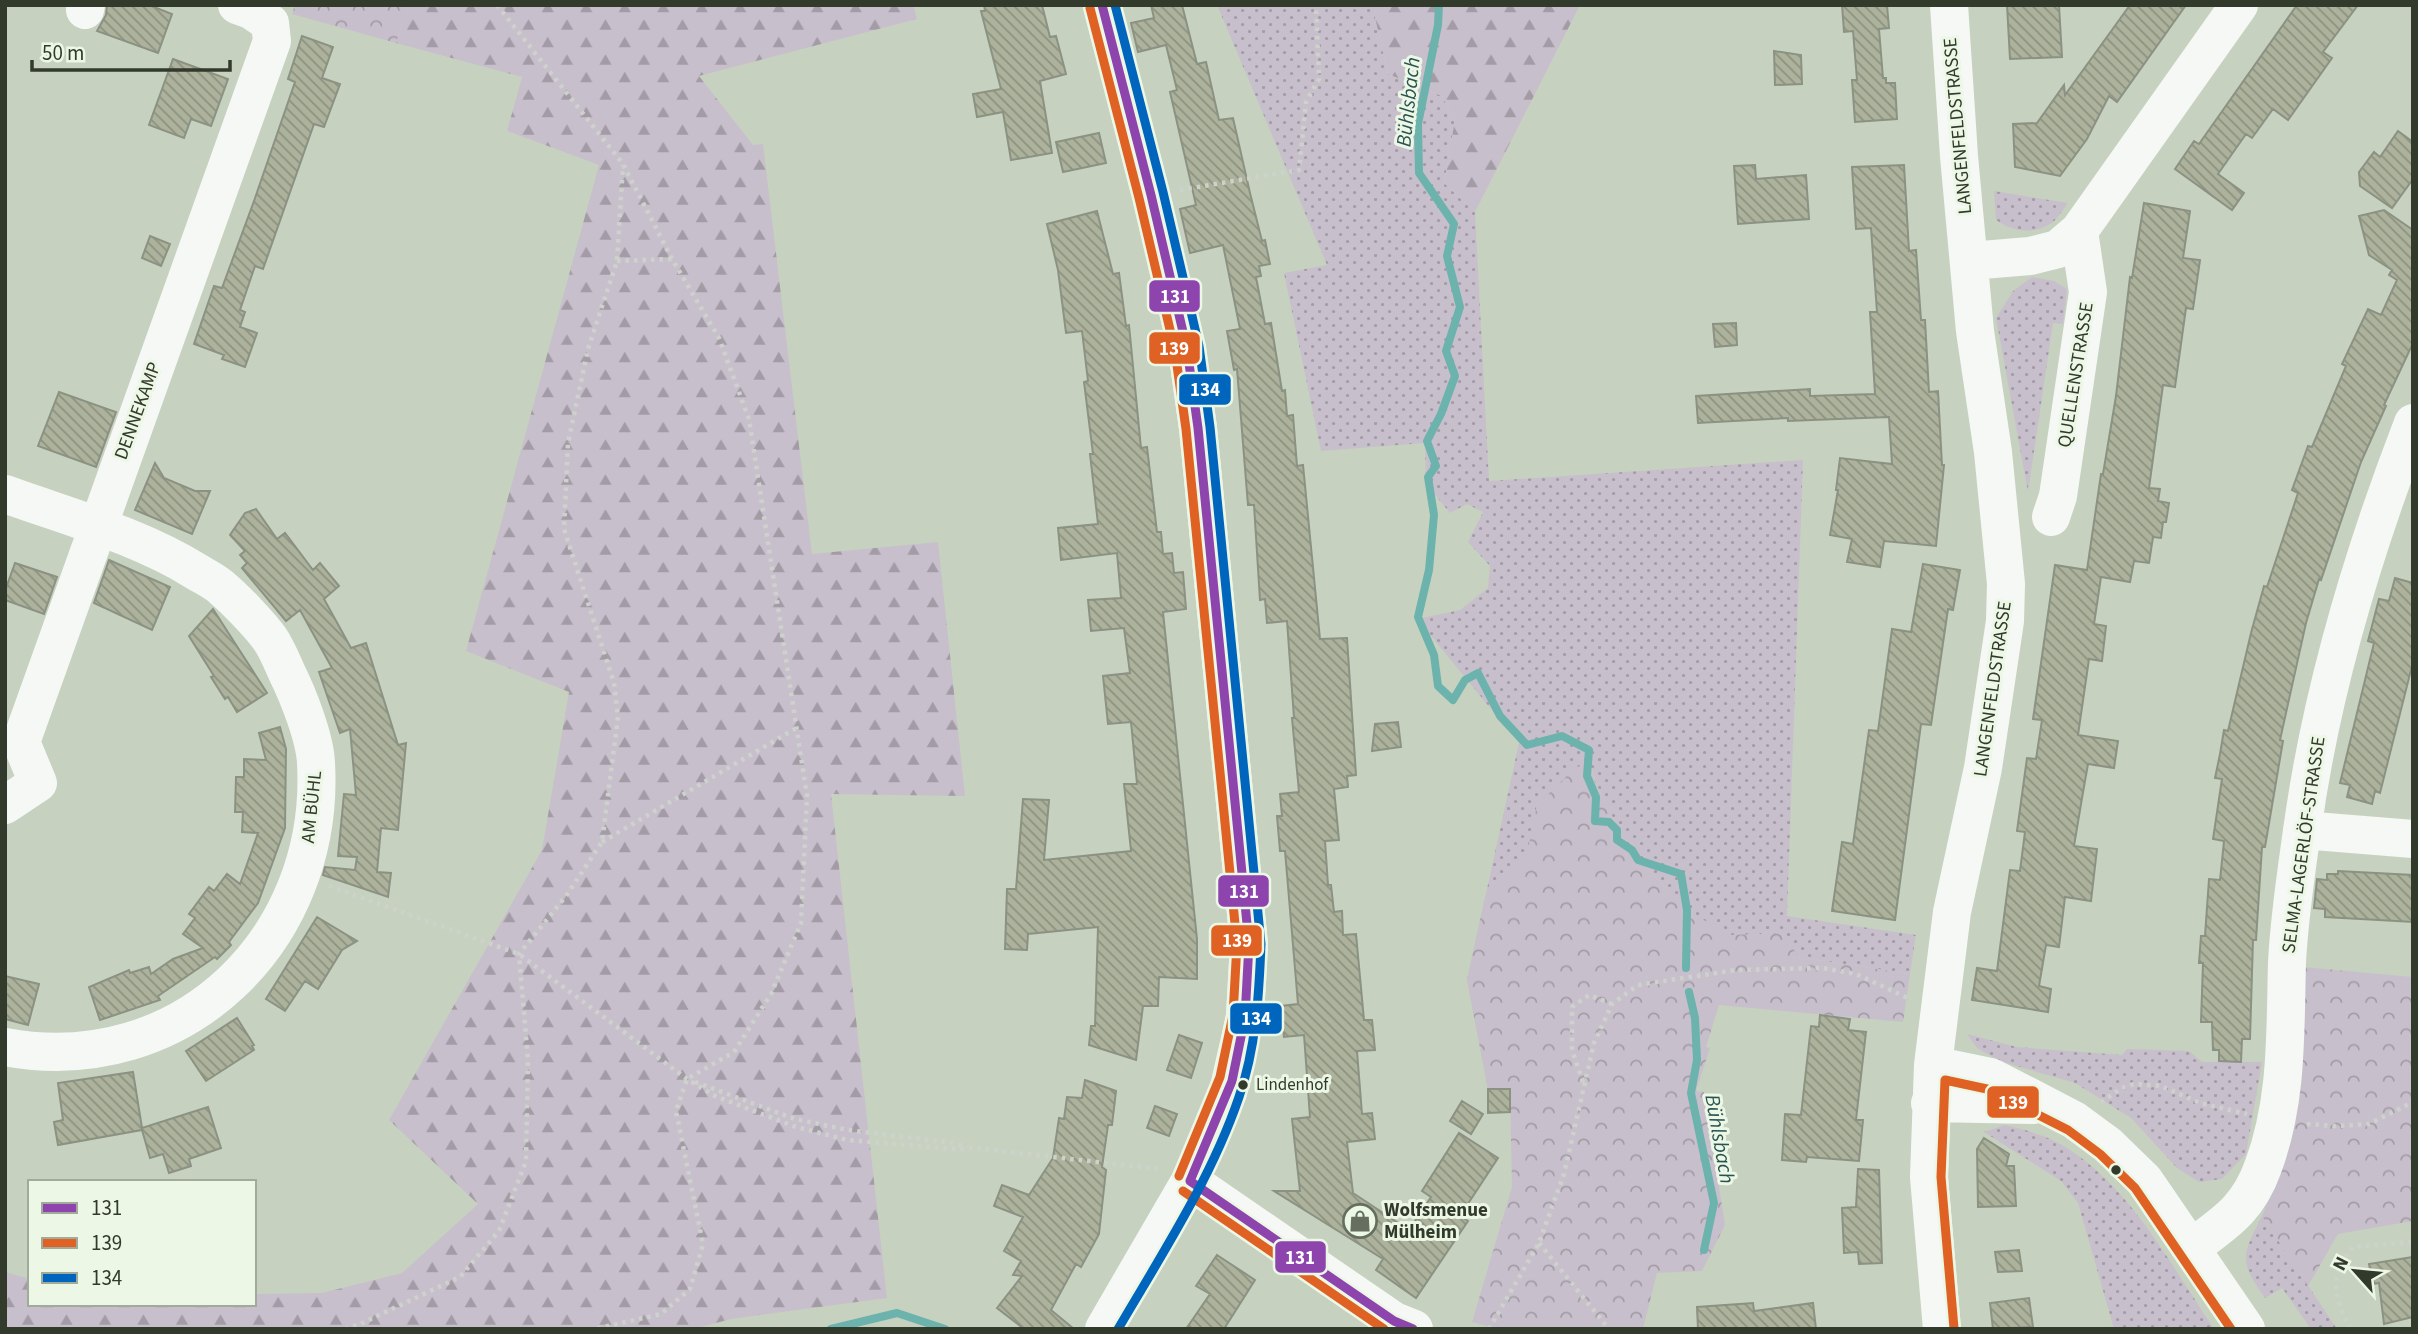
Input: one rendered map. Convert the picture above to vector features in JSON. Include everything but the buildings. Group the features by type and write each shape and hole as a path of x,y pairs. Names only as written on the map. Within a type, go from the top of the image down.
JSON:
{"street":[{"path":"1102,5 1151,195 1186,349 1198,428 1249,944 1245,1017 1232,1081 1190,1181 1104,1329"},
{"name":"LANGENFELDSTRASSE","path":"1942,1329 1928,1177 1933,1065 1952,912 1983,768 2006,609 2004,546 1975,331 1949,5"},
{"path":"1970,261 2030,256 2058,249 2079,231 2239,5"},
{"name":"DENNEKAMP","path":"5,805 38,783 21,742 272,41 270,23 247,7"},
{"name":"QUELLENSTRASSE","path":"2051,517 2058,496 2088,292 2079,231"},
{"name":"SELMA-LAGERLÖF-STRASSE","path":"2192,1248 2236,1214 2254,1189 2264,1164 2284,1076 2287,961 2302,830 2319,732 2347,614 2389,485 2413,423"},
{"name":"AM BÜHL","path":"5,494 172,556 223,588 270,639 300,698 316,761 314,823 301,876 276,931 241,975 196,1011 148,1037 87,1051 29,1051 5,1047"},
{"path":"2302,830 2413,839"},
{"path":"1933,1065 1991,1077 2108,1145 2144,1180 2246,1329"},
{"path":"1930,1103 2057,1113"},
{"path":"1190,1181 1394,1321 1414,1329"}],"path":[{"path":"497,5 623,164 672,259 719,338 749,419 807,796 801,923 771,994 734,1052 687,1079 676,1111 703,1244 690,1289 661,1314 595,1329"},
{"path":"1151,195 1299,170 1306,102 1319,79 1316,5"},
{"path":"602,842 618,717 614,683 564,529 568,443 588,349 617,261 623,164"},
{"path":"617,261 672,259"},
{"path":"345,1329 460,1277 499,1231 526,1161 528,1060 519,954 566,896 602,842 798,727"},
{"path":"301,876 519,954 687,1079 715,1096 793,1126 847,1140 954,1149 974,1148"},
{"path":"1489,1329 1539,1243 1564,1174 1594,1042 1612,1004 1638,985 1736,970 1822,968 1856,974 1910,999 1939,1007"},
{"path":"1583,1083 1572,1050 1572,1007 1589,995 1612,1004"},
{"path":"687,1079 795,1119 848,1130 954,1143 974,1148 1156,1168 1190,1181"},
{"path":"2057,1113 2134,1084 2161,1086 2200,1102 2275,1120 2334,1126 2370,1124 2413,1102"},
{"path":"2350,1329 2338,1305 2336,1278 2343,1258 2353,1247 2413,1242"},
{"path":"1539,1243 1609,1329"}],"green space":[{"path":"295,5 408,5 396,43 292,14"},
{"path":"408,5 913,5 917,19 699,76 753,145 763,144 812,554 938,542 965,796 831,794 887,1298 731,1319 693,1329 5,1329 5,1272 28,1278 28,1306 256,1306 256,1294 322,1293 402,1273 478,1204 389,1120 542,850 569,692 466,651 599,165 507,131 522,77 396,43"},
{"path":"1217,5 1381,5 1374,13 1388,74 1442,96 1455,120 1444,183 1475,212 1489,481 1803,460 1787,916 1916,935 1910,974 1798,957 1722,964 1667,890 1626,844 1599,790 1590,764 1537,805 1521,920 1510,1112 1510,1089 1488,1089 1467,980 1519,743 1417,619 1460,610 1488,588 1490,566 1468,542 1483,512 1467,504 1450,513 1426,484 1425,443 1321,451 1284,273 1327,265"},
{"path":"1381,5 1580,5 1475,212 1444,183 1455,120 1442,96 1388,74 1374,13"},
{"path":"1994,191 2068,203 2050,224 2036,230 2022,230 2008,227 1996,220"},
{"path":"2032,277 2054,281 2067,289 2063,324 2053,323 2028,492 1996,318 2013,291"},
{"path":"1589,764 1626,844 1682,907 1729,935 1784,933 1798,957 1910,974 1903,1022 1719,1005 1706,1047 1710,1048 1696,1091 1704,1092 1725,1225 1702,1271 1657,1273 1643,1329 1497,1329 1472,1322 1512,1187 1510,1090 1488,1089 1467,980 1485,897 1526,858 1537,805 1577,766"},
{"path":"2303,967 2413,977 2413,1221 2338,1234 2308,1286 2262,1216 2287,1150"},
{"path":"1967,1034 2017,1047 2122,1055 2127,1049 2189,1051 2202,1062 2262,1062 2246,1154 2222,1179 2199,1182 2177,1168 2131,1118 2075,1083 2000,1061 1977,1048"},
{"path":"2005,1125 2039,1134 2063,1145 2113,1186 2167,1256 2214,1329 2114,1329 2078,1203 2061,1181 1984,1132"},
{"path":"2262,1216 2337,1329 2307,1329 2309,1326 2282,1288 2265,1298 2256,1285 2250,1275 2246,1258 2250,1240"}],"waterway":[{"name":"Bühlsbach","path":"1439,5 1438,25 1418,124 1419,173 1454,224 1447,256 1460,307 1446,351 1455,376 1441,414 1427,441 1436,466 1428,477 1434,515 1429,570 1418,617 1434,655 1438,686 1453,700 1465,680 1478,673 1500,716 1527,745 1562,736 1589,750 1587,776 1596,797 1595,821 1609,822 1617,830 1617,840 1632,850 1638,860 1681,874 1687,910 1686,968"},
{"name":"Bühlsbach","path":"1689,992 1695,1018 1697,1060 1691,1093 1714,1203 1704,1250"},
{"name":"Bühlsbach","path":"831,1329 897,1313 945,1329"}],"transit line":[{"name":"131","path":"1102,5 1187,349 1198,428 1249,944 1245,1017 1232,1081 1190,1181"},
{"name":"134","path":"1115,5 1199,346 1210,427 1261,944 1253,1041 1245,1078 1228,1127 1200,1187 1118,1329"},
{"name":"139","path":"1090,8 1175,351 1186,429 1237,944 1233,1015 1220,1077 1179,1176"},
{"name":"139","path":"1954,1328 1941,1177 1945,1080 1987,1089 2068,1130 2100,1154 2135,1188 2231,1329"},
{"name":"131","path":"1190,1181 1394,1321 1413,1329"},
{"name":"139","path":"1183,1191 1384,1329"}],"place":[{"name":"Lindenhof","path":"1243,1085"},
{"name":"Wolfsmenue Mülheim","path":"1360,1221"}]}
